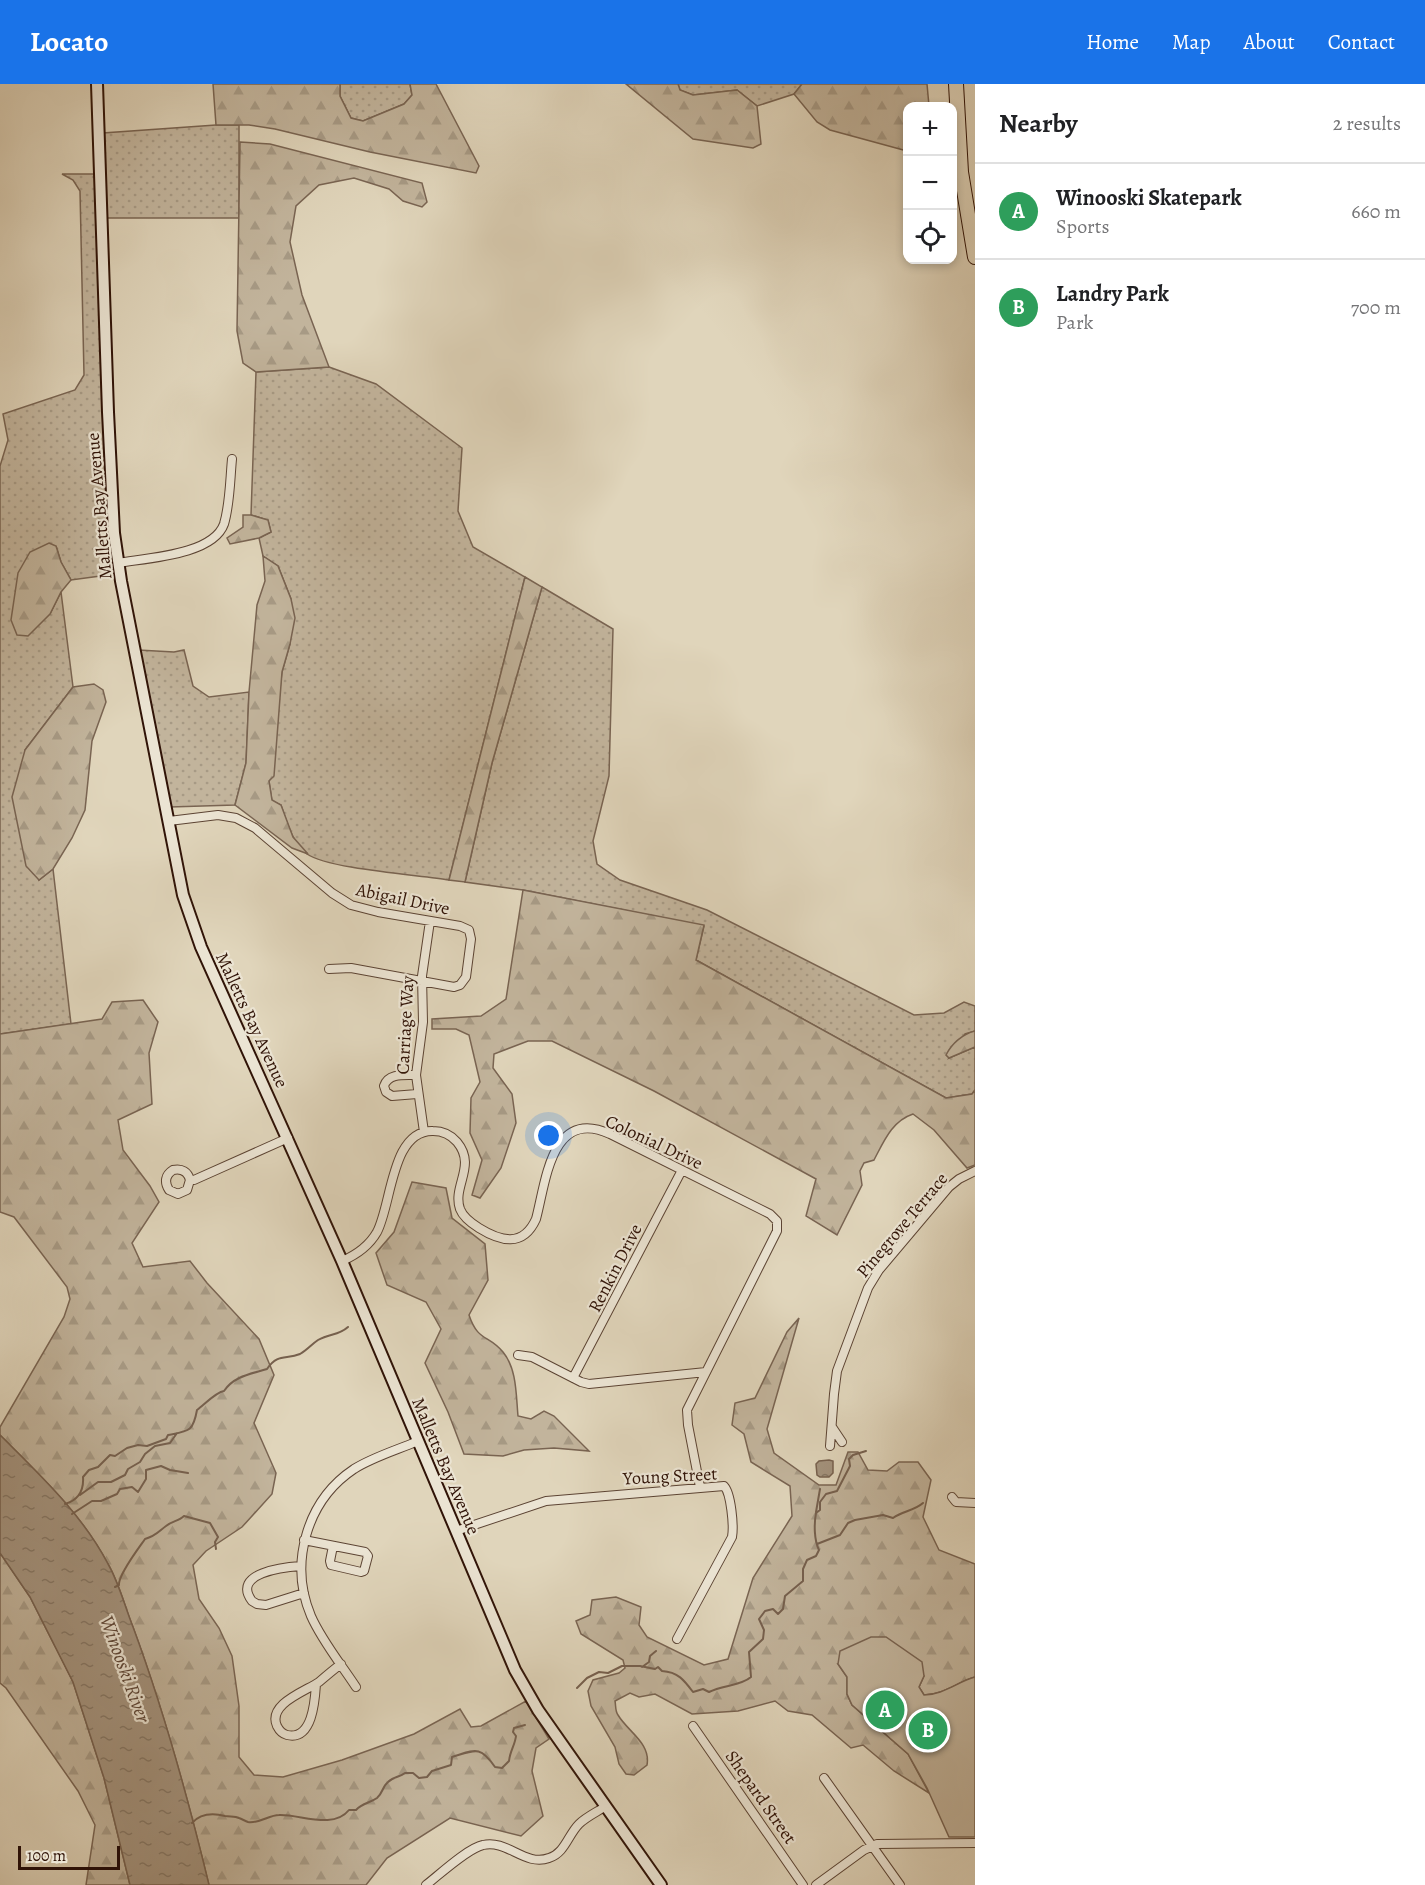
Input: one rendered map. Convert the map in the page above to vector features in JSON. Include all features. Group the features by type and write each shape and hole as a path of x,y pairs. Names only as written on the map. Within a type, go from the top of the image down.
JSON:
{"highway":[{"path":"956,84 961,172 975,257"}],"street":[{"name":"Malletts Bay Avenue","path":"97,84 112,509 118,563 183,895 191,922 213,976 342,1261 515,1670 538,1710 661,1885"},
{"path":"118,563 196,549 217,537 225,518 232,459"},
{"name":"Abigail Drive","path":"169,821 218,815 236,818 255,828 347,903 371,911 467,928 471,936 466,977 460,985 451,987 351,968 329,969"},
{"name":"Carriage Way","path":"424,1132 416,1075 423,1022 422,981 430,921"},
{"path":"416,1075 390,1077 386,1079 384,1086 386,1092 392,1096 417,1094"},
{"name":"Colonial Drive","path":"424,1132 441,1132 459,1144 464,1154 465,1166 459,1196 460,1210 473,1224 502,1239 519,1237 534,1224 552,1154 560,1142 577,1131 591,1129 605,1132 775,1218 778,1225 777,1231 689,1405 687,1414 700,1487"},
{"path":"342,1261 364,1249 373,1238 383,1216 401,1152 410,1139 424,1132"},
{"path":"190,1180 288,1138"},
{"name":"Renkin Drive","path":"573,1378 609,1313 681,1170"},
{"name":"Pinegrove Terrace","path":"830,1446 834,1394 840,1360 871,1282 949,1187 959,1179 975,1172"},
{"path":"518,1355 532,1357 585,1384 706,1372"},
{"path":"832,1427 842,1442"},
{"path":"356,1687 314,1623 304,1593 301,1566 304,1540 319,1506 339,1481 365,1463 418,1441"},
{"name":"Young Street","path":"456,1531 546,1501 722,1485 726,1487 732,1532 729,1543 677,1639"},
{"path":"952,1497 956,1502 975,1503"},
{"path":"304,1540 333,1546 366,1553 368,1556 364,1571 331,1565 333,1546"},
{"path":"301,1566 288,1567 256,1576 249,1582 247,1590 252,1601 263,1605 304,1593"},
{"path":"316,1684 314,1706 307,1725 298,1734 283,1733 276,1721 279,1710 290,1698 316,1684 341,1664"},
{"name":"Shepard Street","path":"693,1726 804,1885"},
{"path":"824,1778 900,1885"},
{"path":"426,1885 470,1851 483,1845 498,1845 536,1860 552,1858 561,1851 578,1824 606,1806"},
{"path":"816,1885 872,1845 885,1842 975,1843"}],"green space":[{"path":"213,84 340,84 340,96 351,118 363,121 404,104 412,95 410,84 436,84 479,166 476,173 370,152 275,129 249,125 216,125"},
{"path":"340,84 410,84 412,95 404,104 363,121 351,118 340,96"},
{"path":"626,84 678,84 680,90 693,95 737,90 757,106 761,144 753,148 693,139"},
{"path":"678,84 802,84 794,94 757,106 737,90 693,95 680,90"},
{"path":"802,84 927,84 929,102 903,102 903,150 830,130 817,122 794,94"},
{"path":"239,125 239,218 105,218 103,133"},
{"path":"240,142 270,144 422,183 427,202 422,207 403,201 389,189 354,178 319,185 296,206 290,242 302,295 329,367 256,372 243,363 237,331"},
{"path":"62,174 95,174 107,511 115,574 71,580 61,562 56,546 50,614 61,592 73,687 25,750 39,880 53,869 71,1024 0,1034 0,466 8,440 3,414 75,390 84,375 80,191 73,180"},
{"path":"329,367 376,384 462,448 458,511 473,547 525,577 449,880 353,868 318,859 307,854 297,844 281,805 272,801 269,781 282,672 290,644 291,599 278,566 263,556 259,538 271,532 268,520 251,515 256,372"},
{"path":"243,515 268,520 271,532 259,538 230,544 227,538 243,527"},
{"path":"49,543 56,546 61,562 71,580 61,592 50,614 28,636 17,635 11,620 18,573 30,552"},
{"path":"263,556 278,566 291,599 295,618 282,672 274,776 269,781 272,800 281,805 293,837 308,854 292,848 235,805 246,763 249,692 257,605 265,581"},
{"path":"525,577 542,587 492,763 465,882 449,880"},
{"path":"542,587 613,629 609,776 593,841 597,864 620,880 707,910 914,1015 944,1013 964,1002 975,1006 975,1031 965,1034 949,1058 975,1047 975,1090 972,1094 946,1098 696,960 704,926 523,890 465,882 492,763"},
{"path":"138,650 174,652 184,650 193,686 209,697 249,692 246,763 235,805 170,807"},
{"path":"94,684 103,690 106,702 92,741 85,810 72,838 53,869 39,880 26,866 12,797 25,750 73,687"},
{"path":"523,890 704,925 696,960 946,1098 972,1094 975,1090 975,1165 967,1168 934,1130 913,1114 906,1117 889,1132 874,1160 864,1163 860,1171 862,1185 837,1235 806,1216 816,1179 654,1091 552,1041 528,1041 494,1054 493,1068 512,1094 516,1123 501,1168 480,1198 472,1195 482,1160 470,1133 471,1098 480,1082 469,1035 456,1029 432,1029 432,1019 481,1016 506,999"},
{"path":"143,1000 158,1022 149,1053 152,1104 118,1120 123,1150 159,1202 132,1243 143,1267 190,1261 207,1283 259,1339 274,1375 254,1423 276,1473 272,1494 242,1527 206,1551 193,1565 199,1599 219,1628 232,1656 239,1706 239,1757 254,1775 283,1777 342,1760 414,1734 460,1709 471,1727 481,1726 526,1701 549,1739 536,1748 532,1771 543,1816 521,1836 450,1818 387,1858 366,1885 209,1885 165,1723 112,1571 73,1511 0,1435 0,1427 64,1317 70,1299 67,1287 14,1217 0,1212 0,1034 102,1019 112,1002"},
{"path":"975,1031 975,1047 949,1058 946,1055 958,1040"},
{"path":"412,1182 446,1188 452,1218 485,1244 488,1280 469,1315 476,1330 498,1346 508,1359 515,1382 518,1416 531,1419 544,1411 554,1416 589,1451 554,1448 524,1450 503,1456 464,1454 448,1412 425,1363 441,1329 426,1302 387,1285 376,1253 394,1232"},
{"path":"799,1318 767,1429 774,1453 819,1485 836,1485 848,1452 858,1452 868,1470 887,1471 899,1462 918,1462 931,1480 923,1517 939,1550 975,1564 975,1677 944,1691 924,1695 919,1687 924,1676 838,1664 847,1677 847,1694 852,1705 908,1754 929,1793 894,1771 863,1745 851,1748 812,1715 788,1711 775,1701 738,1711 692,1714 655,1694 639,1697 630,1693 615,1701 616,1710 646,1750 647,1765 634,1775 626,1774 619,1764 615,1747 591,1706 588,1691 593,1680 619,1673 625,1668 623,1660 581,1634 576,1621 590,1615 592,1600 616,1597 641,1607 639,1625 647,1637 704,1665 728,1659 753,1578 792,1516 790,1486 751,1462 744,1434 732,1425 735,1403 755,1398 787,1332"},
{"path":"0,1553 30,1597 73,1682 104,1778 130,1885 86,1885 95,1825 78,1791 6,1688 0,1683"},
{"path":"871,1637 886,1637 922,1662 924,1676 919,1687 924,1695 944,1691 975,1677 975,1837 949,1837 927,1788 908,1754 852,1705 847,1694 847,1677 838,1664 840,1651"}],"water":[{"name":"Winooski River","path":"0,1435 73,1511 112,1571 165,1723 209,1885 130,1885 104,1778 73,1682 30,1597 0,1553"},
{"path":"819,1461 833,1461 833,1473 829,1477 820,1477 817,1475 816,1464"}],"waterway":[{"path":"65,1504 79,1494 83,1477 89,1470 98,1467 110,1455 115,1456 127,1448 138,1445 147,1446 166,1439 168,1435 189,1429 194,1423 197,1410 233,1382 243,1376 267,1369 279,1359 300,1354 318,1340 341,1332 348,1327"},
{"path":"80,1495 98,1482 111,1482 125,1475 128,1469 140,1462 145,1454 155,1446 170,1443 177,1433"},
{"path":"577,1688 587,1678 599,1672 608,1673 622,1666 655,1669 658,1667 662,1671 680,1677 693,1692 703,1689 709,1692 751,1677 749,1652 763,1639 764,1630 759,1619 765,1611 773,1609 778,1614 783,1609 785,1596 803,1581 803,1569 807,1560 816,1556 819,1550 815,1527 820,1502 826,1494 837,1491 850,1466 849,1459 853,1455 866,1451"},
{"path":"72,1514 92,1501 101,1501 117,1494 120,1489 132,1487 138,1492 146,1479 146,1470 161,1466 188,1473"},
{"path":"816,1512 820,1489"},
{"path":"817,1544 840,1535 848,1523 855,1520 883,1515 893,1518 923,1503"},
{"path":"115,1587 119,1585 125,1569 145,1539 184,1516 210,1523 218,1537 215,1542 216,1549"},
{"path":"642,1667 649,1662 650,1656 656,1651"},
{"path":"192,1823 199,1817 212,1814 236,1817 248,1822 279,1815 316,1820 334,1819 377,1798 392,1779 405,1773 413,1773 419,1778 427,1777 432,1771 451,1765 452,1757 472,1751 481,1752 495,1767 502,1768 509,1761 515,1742 514,1728 525,1725"}],"place":[{"name":"Winooski Skatepark","path":"885,1710"},
{"name":"Landry Park","path":"928,1730"}]}
